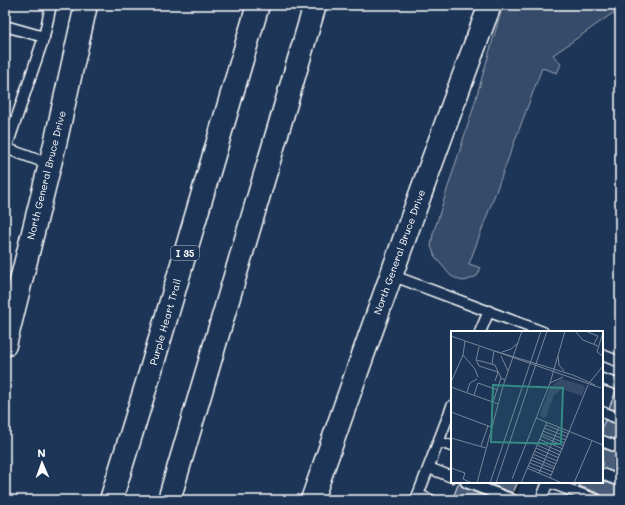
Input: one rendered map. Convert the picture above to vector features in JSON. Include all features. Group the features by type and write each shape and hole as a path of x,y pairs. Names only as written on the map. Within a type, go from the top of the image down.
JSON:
{"main road":[{"name":"North General Bruce Drive","path":"5,346 55,144 86,5"},
{"name":"Purple Heart Trail","path":"111,500 150,373 258,5"},
{"path":"169,500 315,5"},
{"name":"North General Bruce Drive","path":"312,500 391,275 490,5"}],"lane":[{"path":"49,164 6,149 44,37 51,5"},
{"path":"5,26 44,37"},
{"path":"391,275 540,331"},
{"path":"480,331 488,311"},
{"path":"603,355 620,362"},
{"path":"603,379 620,385"},
{"path":"603,412 620,419"},
{"path":"431,500 417,498 439,442 450,419"},
{"path":"603,441 620,448"},
{"path":"439,442 451,446"},
{"path":"429,468 451,477"},
{"path":"603,474 620,481"},
{"path":"469,483 513,500"},
{"path":"541,500 548,483"},
{"path":"551,483 597,500"}],"shaded area":[{"path":"503,5 620,5 620,23 613,13 553,55 561,64 557,73 542,68 469,264 481,268 477,276 462,281 451,276 435,257 431,246 433,234 472,112"}],"building":[{"path":"616,391 620,391 620,412 609,408"},
{"path":"605,420 620,425 620,441 603,435 603,425"},
{"path":"603,448 620,454 620,474 603,468"},
{"path":"603,481 620,487 620,500 603,500 600,494 579,486 580,483 603,483"},
{"path":"460,483 464,488 495,500 452,500"},
{"path":"487,483 518,483 513,493"}]}
